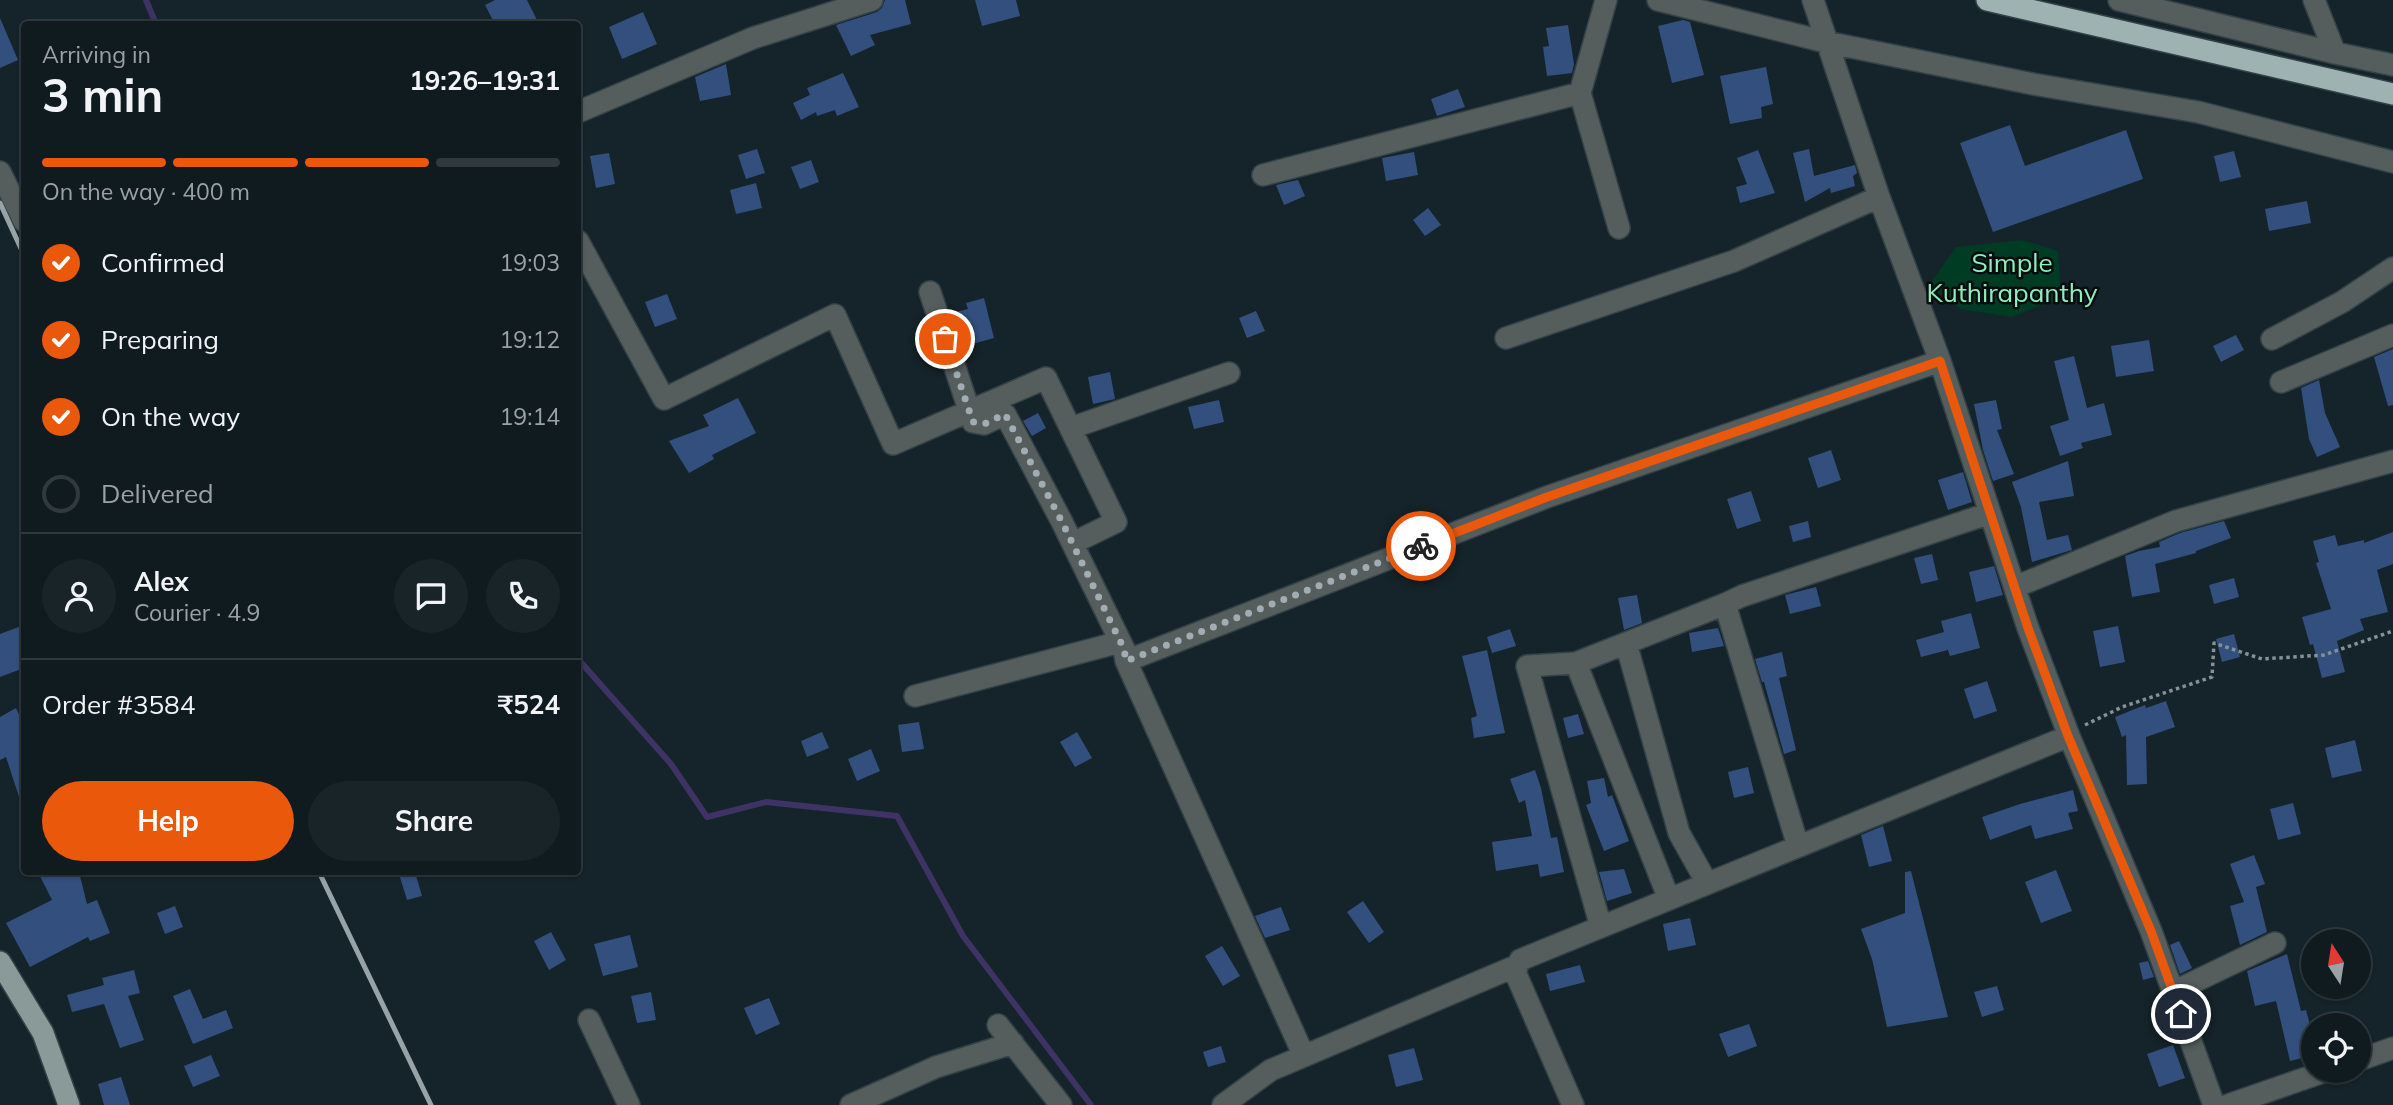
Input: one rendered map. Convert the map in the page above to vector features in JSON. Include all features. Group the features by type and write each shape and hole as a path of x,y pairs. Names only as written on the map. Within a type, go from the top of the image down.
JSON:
{"highway":[{"path":"1987,0 2393,94"}],"main road":[{"path":"0,962 43,1033 69,1105"}],"street":[{"path":"581,112 753,38 872,0"},
{"path":"1606,0 1580,93 1619,228"},
{"path":"1658,0 1826,42 2033,84 2198,112 2393,162"},
{"path":"1813,0 1879,197 1940,361 2068,736 2151,931 2214,1105"},
{"path":"2119,0 2393,65"},
{"path":"2314,0 2335,53"},
{"path":"1263,175 1580,93"},
{"path":"0,172 21,215"},
{"path":"1506,338 1734,261 1879,197"},
{"path":"581,247 664,399 835,315 893,444 1046,378 1116,522 1073,543"},
{"path":"2272,339 2342,302 2393,268"},
{"path":"930,292 973,422 978,425 1005,414 1073,543 1304,1056"},
{"path":"2281,382 2393,335"},
{"path":"915,696 1123,651 1547,497 1940,361"},
{"path":"1071,428 1229,373"},
{"path":"2015,587 2176,521 2393,461"},
{"path":"1601,927 1527,666 1576,663 1742,596 1990,513"},
{"path":"1725,604 1798,846"},
{"path":"1626,643 1679,833 1707,883"},
{"path":"1576,663 1669,899"},
{"path":"1573,1105 1515,972 1520,960 2068,736"},
{"path":"2173,992 2274,943"},
{"path":"1223,1105 1271,1070 1516,966"},
{"path":"589,1020 629,1105"},
{"path":"998,1025 1061,1105"},
{"path":"851,1105 936,1067 1013,1043"},
{"path":"2371,1055 2393,1048"},
{"path":"2228,1105 2301,1080"}],"path":[{"path":"2068,736 2091,720 2122,707 2212,677 2214,643 2262,659 2324,655 2393,631"}],"green space":[{"name":"Simple Kuthirapanthy","path":"2023,240 2058,251 2061,297 2012,317 1961,309 1929,286 1956,247"}],"building":[{"path":"495,0 527,0 538,21 493,21 485,5"},
{"path":"885,0 905,0 911,24 870,35 875,45 851,56 836,25 877,12"},
{"path":"975,0 1016,0 1020,16 982,26"},
{"path":"643,12 657,44 622,59 609,27"},
{"path":"0,18 18,60 0,68"},
{"path":"1683,20 1690,22 1704,75 1672,83 1658,26"},
{"path":"1568,25 1574,64 1572,73 1547,76 1543,47 1549,46 1546,28"},
{"path":"726,64 731,95 700,101 695,77"},
{"path":"1766,67 1773,104 1761,107 1762,118 1730,124 1720,76"},
{"path":"843,73 859,107 837,116 835,110 817,116 816,112 801,120 793,103 810,95 807,88"},
{"path":"1458,89 1465,107 1437,116 1431,99"},
{"path":"2010,125 2025,166 2126,130 2143,179 1993,232 1960,143"},
{"path":"757,149 765,173 746,179 738,155"},
{"path":"1809,149 1814,176 1855,165 1855,186 1831,193 1830,188 1805,202 1793,153"},
{"path":"1758,150 1775,193 1740,203 1736,187 1747,184 1737,158"},
{"path":"2234,151 2241,177 2220,182 2214,156"},
{"path":"1414,152 1418,175 1386,181 1382,158"},
{"path":"609,153 615,184 596,188 590,156"},
{"path":"811,160 819,182 800,189 791,167"},
{"path":"1298,180 1305,196 1284,205 1276,185"},
{"path":"756,183 762,208 736,214 730,190"},
{"path":"2307,201 2311,223 2269,231 2265,209"},
{"path":"1428,208 1441,225 1425,236 1413,220"},
{"path":"667,294 677,319 655,327 645,302"},
{"path":"984,298 994,338 965,346 956,312 968,309 966,303"},
{"path":"1256,311 1265,331 1247,338 1239,318"},
{"path":"2236,335 2244,350 2221,362 2213,346"},
{"path":"2149,340 2154,371 2116,377 2111,346"},
{"path":"2393,349 2393,405 2388,406 2374,357"},
{"path":"2074,356 2087,408 2104,403 2112,435 2081,443 2083,448 2060,456 2050,426 2069,420 2054,361"},
{"path":"1110,372 1115,399 1093,404 1088,377"},
{"path":"2319,380 2325,413 2340,447 2317,457 2309,439 2301,388"},
{"path":"738,398 756,433 712,455 714,459 689,473 669,441 709,426 703,415"},
{"path":"1219,400 1224,422 1194,429 1188,407"},
{"path":"1996,400 2002,429 1997,430 2014,474 1993,481 1983,450 1974,404"},
{"path":"1038,413 1046,428 1032,436 1023,421"},
{"path":"1831,450 1841,480 1818,488 1808,458"},
{"path":"2068,461 2074,496 2039,502 2047,540 2068,535 2072,550 2032,562 2021,507 2012,482"},
{"path":"1963,472 1972,502 1948,510 1938,480"},
{"path":"1751,491 1761,521 1737,529 1727,499"},
{"path":"1808,521 1811,537 1793,542 1789,526"},
{"path":"2224,521 2231,538 2196,553 2155,564 2160,592 2132,597 2125,556 2160,547 2159,542 2180,533"},
{"path":"2393,532 2393,564 2377,570 2388,612 2360,619 2364,630 2337,641 2345,672 2322,678 2302,617 2331,609 2316,563 2319,562 2313,541 2335,535 2338,546 2364,540 2364,543"},
{"path":"1932,554 1938,580 1921,584 1914,558"},
{"path":"1994,566 2003,595 1976,602 1969,572"},
{"path":"2234,578 2239,597 2214,604 2209,585"},
{"path":"1816,587 1821,606 1790,614 1785,595"},
{"path":"1637,595 1642,623 1624,630 1618,598"},
{"path":"1971,613 1980,648 1950,656 1948,650 1921,657 1916,640 1944,632 1941,621"},
{"path":"21,626 21,669 0,677 0,634"},
{"path":"2118,626 2125,662 2100,667 2093,631"},
{"path":"1718,628 1724,646 1692,652 1689,633"},
{"path":"1510,629 1516,646 1492,653 1487,637"},
{"path":"2234,634 2240,657 2222,662 2216,639"},
{"path":"1487,650 1505,733 1474,738 1471,718 1477,716 1462,656"},
{"path":"1782,652 1787,676 1779,678 1796,750 1784,754 1755,659"},
{"path":"1987,681 1997,711 1974,719 1964,689"},
{"path":"2166,701 2175,727 2146,737 2147,784 2127,785 2126,735 2122,737 2115,717 2145,705 2146,708"},
{"path":"16,708 21,719 21,803 6,757 0,760 0,717"},
{"path":"1578,714 1584,734 1568,738 1563,718"},
{"path":"919,722 924,749 902,752 898,725"},
{"path":"822,732 829,748 807,757 801,741"},
{"path":"1077,732 1092,758 1075,767 1060,742"},
{"path":"2355,740 2362,771 2332,778 2325,748"},
{"path":"871,749 880,771 857,781 848,759"},
{"path":"1748,767 1754,793 1734,798 1728,772"},
{"path":"1535,770 1551,838 1557,837 1564,872 1540,877 1538,864 1496,871 1492,842 1532,836 1525,800 1519,803 1510,779"},
{"path":"1604,778 1608,797 1612,795 1629,841 1604,851 1586,805 1591,803 1587,781"},
{"path":"2073,790 2078,811 2068,813 2073,829 2035,839 2031,825 1990,840 1982,817"},
{"path":"2293,803 2301,834 2278,840 2270,809"},
{"path":"1883,826 1892,861 1869,867 1861,835"},
{"path":"2254,855 2265,884 2256,887 2267,932 2240,945 2230,906 2244,902 2230,864"},
{"path":"1624,869 1632,893 1607,901 1599,872"},
{"path":"2056,870 2072,911 2041,923 2025,882"},
{"path":"1911,871 1948,1017 1887,1027 1872,959 1861,929 1905,913 1905,872"},
{"path":"40,875 80,875 87,904 97,900 110,933 90,941 88,937 30,967 6,923 52,900"},
{"path":"416,875 422,896 407,900 400,877"},
{"path":"1363,901 1384,932 1369,943 1347,912"},
{"path":"175,906 183,927 165,934 157,913"},
{"path":"1281,907 1290,930 1265,938 1255,916"},
{"path":"1690,918 1696,945 1668,951 1663,924"},
{"path":"551,932 566,960 549,970 534,941"},
{"path":"630,935 638,967 603,976 594,944"},
{"path":"2179,941 2192,968 2180,974 2170,945"},
{"path":"1222,946 1240,976 1223,986 1205,956"},
{"path":"2287,954 2301,1011 2306,1010 2307,1013 2301,1013 2301,1058 2290,1061 2276,1001 2255,1006 2247,971"},
{"path":"2148,961 2154,977 2143,980 2139,963"},
{"path":"1580,965 1585,982 1550,991 1546,974"},
{"path":"134,970 140,993 128,996 144,1040 120,1048 104,1004 72,1012 67,995 104,985 102,978"},
{"path":"1997,986 2004,1010 1982,1017 1974,992"},
{"path":"190,989 203,1019 226,1010 233,1028 193,1044 173,996"},
{"path":"651,992 656,1020 637,1023 631,996"},
{"path":"769,998 780,1024 756,1035 744,1008"},
{"path":"1749,1024 1757,1046 1728,1057 1719,1034"},
{"path":"2173,1045 2185,1078 2159,1087 2147,1054"},
{"path":"1221,1046 1226,1062 1208,1067 1203,1052"},
{"path":"1414,1048 1423,1080 1396,1087 1388,1055"},
{"path":"211,1055 220,1076 193,1087 184,1066"},
{"path":"121,1077 130,1105 104,1105 98,1084"}],"waterway":[{"path":"146,0 155,21"},
{"path":"581,662 671,764 707,817 766,802 897,816 963,936 1091,1105"}],"railway":[{"path":"0,203 21,248"},
{"path":"320,875 431,1105"}],"way so far":[{"path":"945,339 973,422 984,424 1005,414 1073,543 1124,649 1126,661 1421,546"}],"route":[{"path":"1421,546 1547,497 1940,361 2028,628 2068,736 2151,931 2181,1014"}]}
